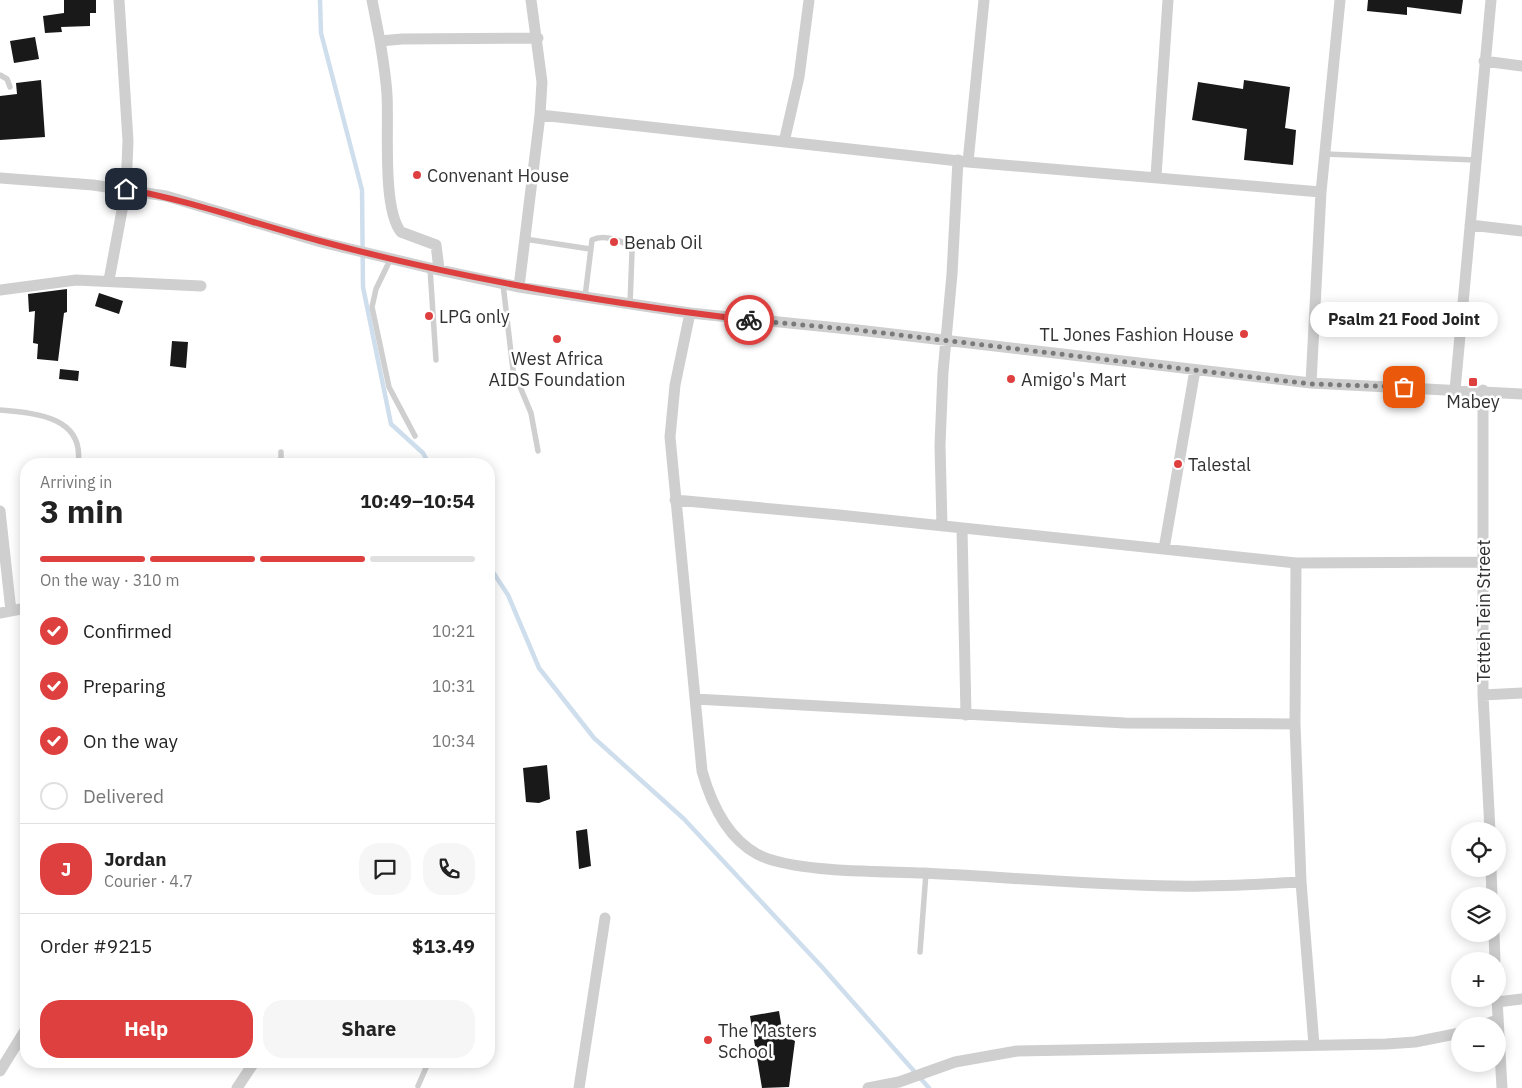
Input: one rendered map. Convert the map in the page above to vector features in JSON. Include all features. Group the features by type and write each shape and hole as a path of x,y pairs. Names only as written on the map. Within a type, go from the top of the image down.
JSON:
{"street":[{"path":"109,280 126,189 128,141 119,0"},
{"path":"372,0 380,41 387,95 389,180 393,219 401,232 436,245 434,268"},
{"path":"519,287 540,115 542,82 538,38 531,0"},
{"path":"784,142 799,77 810,0"},
{"path":"942,526 940,445 943,372 963,161 984,0"},
{"path":"1156,176 1168,0"},
{"path":"1311,384 1321,192 1340,0"},
{"path":"1455,390 1491,0"},
{"path":"380,41 402,39 538,38"},
{"path":"1484,62 1522,66"},
{"path":"540,115 963,161 1156,176 1321,192"},
{"path":"0,178 63,182 126,189 166,196 321,242 503,284 630,305 1311,384 1483,390 1522,394"},
{"path":"1470,225 1522,231"},
{"path":"0,290 76,280 109,280 200,286"},
{"path":"690,313 675,385 670,437 675,500 702,771 709,796 721,818 737,838 756,853 777,863 852,870 1173,886 1301,882"},
{"path":"1164,549 1195,370"},
{"name":"Tetteh Tein Street","path":"1483,390 1483,695 1490,822"},
{"path":"675,500 942,526 1296,564 1482,562"},
{"path":"0,511 6,612 20,609"},
{"path":"962,529 966,715"},
{"path":"1296,564 1295,724 1301,882 1314,1045"},
{"path":"1483,695 1522,693"},
{"path":"695,699 1126,723 1295,724"},
{"path":"579,1088 605,918"},
{"path":"1506,1000 1522,999"},
{"path":"868,1088 899,1082 955,1062 990,1054 1038,1050 1415,1042 1451,1035"},
{"path":"0,1071 20,1039"},
{"path":"237,1088 250,1068"},
{"path":"1501,1072 1502,1088"}],"lane":[{"path":"0,75 7,79 10,87"},
{"path":"1325,154 1476,160"},
{"path":"585,298 592,240 597,238 624,242 630,246 632,252 630,305"},
{"path":"525,239 590,249"},
{"path":"391,258 376,290 372,307 389,387 415,436"},
{"path":"434,268 436,360"},
{"path":"503,284 513,370 530,413 538,451"},
{"path":"0,410 35,413 55,419 72,433 78,447 78,458"},
{"path":"281,452 281,458"},
{"path":"920,952 926,873"},
{"path":"418,1086 426,1068"}],"building":[{"path":"64,0 96,0 96,13 90,13 90,26 61,27 62,32 45,33 43,16 64,13"},
{"path":"1368,0 1463,0 1461,14 1407,7 1407,15 1367,11"},
{"path":"35,37 39,59 14,63 10,41"},
{"path":"41,80 45,137 0,140 0,96 17,94 16,83"},
{"path":"1244,80 1290,87 1285,128 1296,130 1293,165 1244,160 1247,129 1192,120 1198,82 1243,89"},
{"path":"67,289 67,312 64,313 58,361 37,359 38,344 33,343 35,311 29,312 28,294"},
{"path":"99,293 123,301 119,314 95,306"},
{"path":"172,341 188,342 186,368 170,366"},
{"path":"60,369 79,371 78,381 59,379"},
{"path":"547,765 550,799 539,803 526,802 523,768"},
{"path":"587,829 591,866 579,869 576,831"},
{"path":"779,1011 783,1035 795,1041 789,1087 762,1088 750,1016"}],"waterway":[{"path":"320,0 321,33 362,190 363,287 391,424 423,453 426,458"},
{"path":"495,575 508,595 539,668 594,738 684,819 822,967 929,1088"}],"way so far":[{"path":"749,320 817,328 858,330 946,342 1096,357 1311,384 1404,387"}],"place":[{"name":"Convenant House","path":"417,175"},
{"name":"Benab Oil","path":"614,242"},
{"name":"LPG only","path":"429,316"},
{"name":"TL Jones Fashion House","path":"1244,334"},
{"name":"West Africa AIDS Foundation","path":"557,339"},
{"name":"Amigo's Mart","path":"1011,379"},
{"name":"Mabey","path":"1473,382"},
{"name":"Psalm 21 Food Joint","path":"1404,387"},
{"name":"Talestal","path":"1178,464"},
{"name":"The Masters School","path":"708,1040"}],"route":[{"path":"126,189 166,196 321,242 519,287 630,305 749,320"}]}
